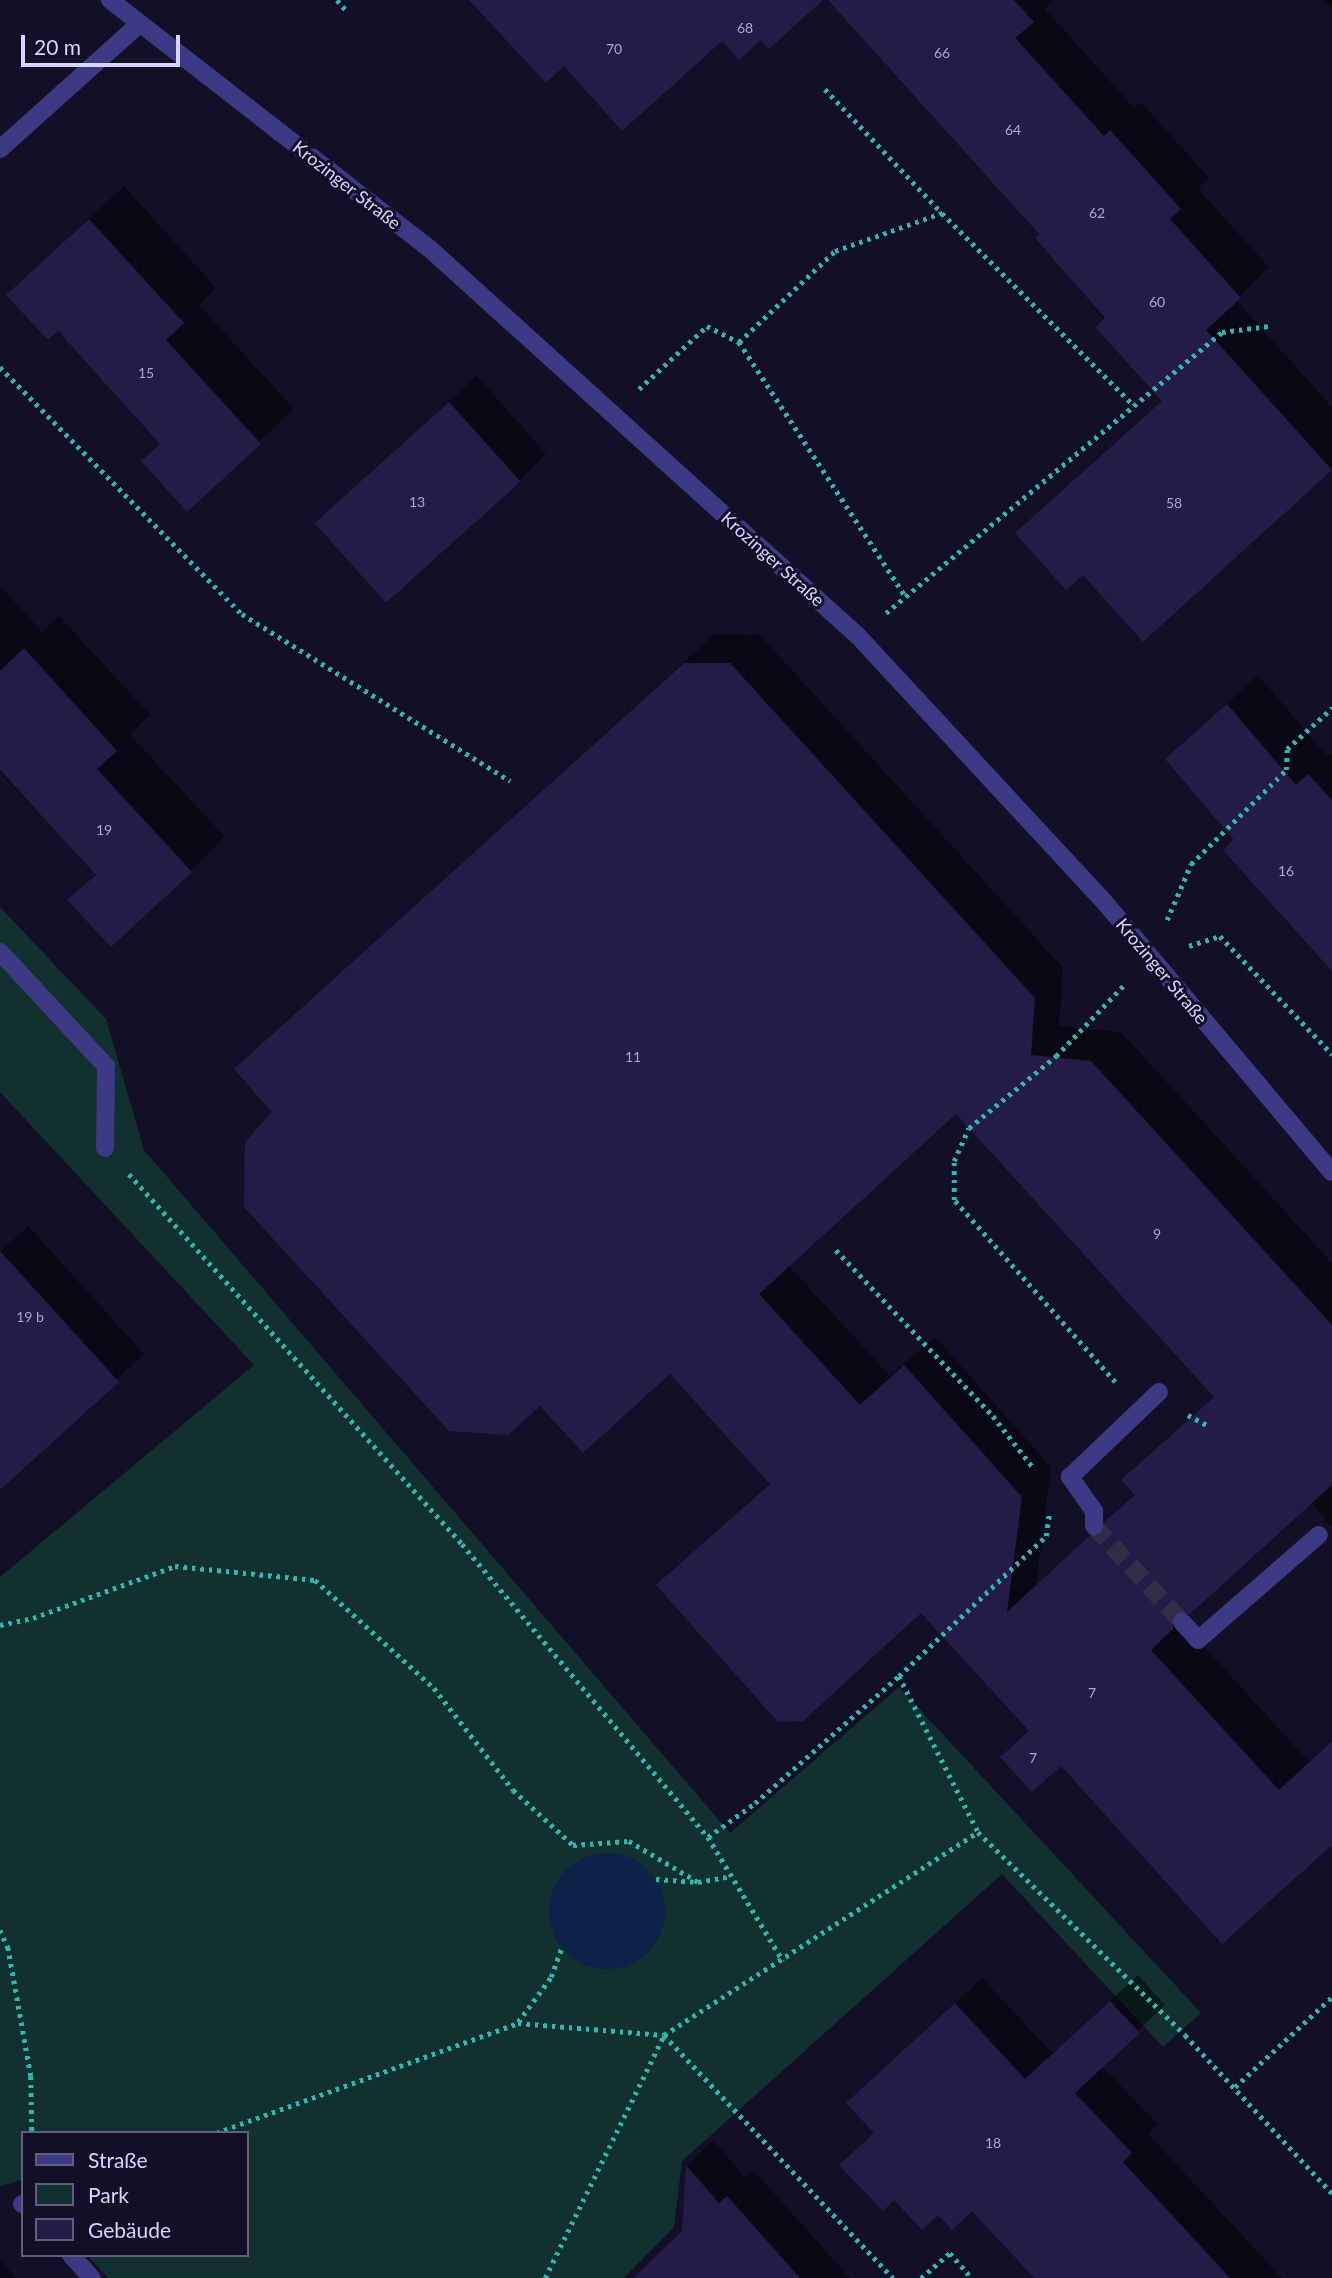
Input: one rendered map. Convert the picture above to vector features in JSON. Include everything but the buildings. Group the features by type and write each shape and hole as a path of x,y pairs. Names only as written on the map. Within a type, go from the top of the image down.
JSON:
{"street":[{"name":"Krozinger Straße","path":"110,0 138,25 429,248 858,636 1151,957 1332,1172"},
{"path":"0,149 138,25"},
{"path":"0,952 106,1066 105,1148"},
{"path":"1094,1526 1094,1511 1070,1476 1159,1392"},
{"path":"1182,1622 1198,1640 1319,1535"},
{"path":"73,2257 92,2278"}],"path":[{"path":"337,0 347,11"},
{"path":"825,89 942,213 1134,406"},
{"path":"739,342 835,251 942,213"},
{"path":"648,381 707,326 739,342 905,596"},
{"path":"858,636 1222,332 1269,326"},
{"path":"0,368 242,614 510,781"},
{"path":"1166,923 1191,864 1286,769 1287,749 1332,708"},
{"path":"1207,1425 1159,1392 1117,1384 954,1200 954,1161 969,1128 1056,1056 1151,957 1220,936 1332,1054"},
{"path":"105,1148 462,1544 708,1837 783,1961"},
{"path":"708,1837 755,1802 899,1676 1046,1536 1053,1492 993,1416 836,1250"},
{"path":"1053,1492 1082,1493"},
{"path":"0,1625 33,1618 175,1566 315,1580 434,1688 513,1790 573,1845 629,1840 698,1882"},
{"path":"899,1676 978,1832 1236,2087 1332,2193"},
{"path":"545,2278 664,2035 783,1961 978,1832"},
{"path":"656,1879 698,1882 731,1876"},
{"path":"0,1930 8,1947 31,2076 32,2131"},
{"path":"518,2023 551,1977 561,1949"},
{"path":"1236,2087 1332,1997"},
{"path":"221,2131 518,2023 664,2035 893,2278"},
{"path":"921,2278 950,2253 972,2278"}],"green space":[{"path":"0,907 106,1019 144,1150 730,1833 899,1687 1201,2013 1163,2047 1002,1874 682,2161 674,2227 624,2278 108,2278 89,2257 248,2257 248,2131 21,2131 21,2182 19,2180 0,2187 0,1577 254,1365 0,1092"}],"water":[{"path":"607,1853 629,1857 648,1870 661,1889 665,1911 661,1933 648,1952 629,1965 607,1969 585,1965 566,1952 553,1933 549,1911 553,1889 566,1870 585,1857"}],"tunnel":[{"path":"1094,1526 1182,1622"}]}
